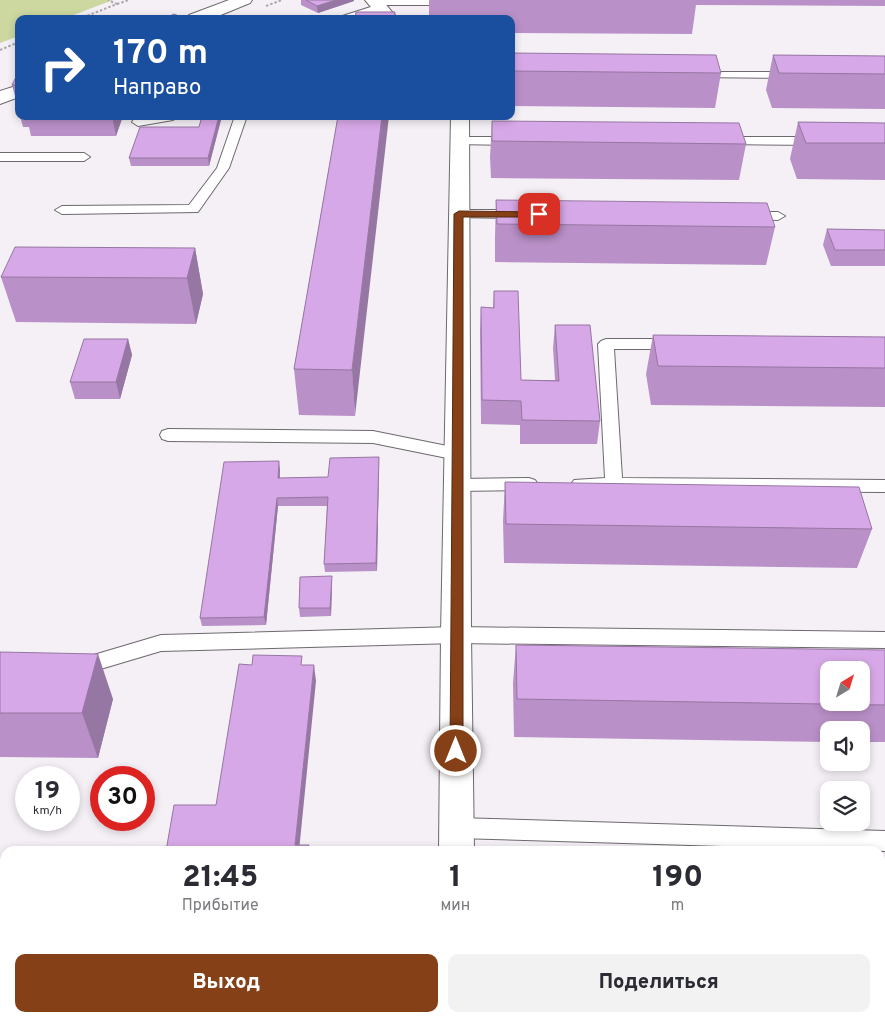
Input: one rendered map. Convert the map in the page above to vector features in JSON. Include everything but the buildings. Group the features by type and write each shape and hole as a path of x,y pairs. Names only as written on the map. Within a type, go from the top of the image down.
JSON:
{"street":[{"path":"205,15 244,0"},
{"path":"0,98 15,92"},
{"path":"457,840 456,635 460,128"}],"lane":[{"path":"352,15 379,7 463,2"},
{"path":"688,75 806,75"},
{"path":"138,122 150,120"},
{"path":"62,210 193,209 223,168 239,120"},
{"path":"460,128 529,141"},
{"path":"707,141 826,141"},
{"path":"0,157 84,157"},
{"path":"459,214 529,214"},
{"path":"738,216 778,216"},
{"path":"614,483 606,344 686,344"},
{"path":"168,435 373,437 457,454"},
{"path":"457,485 545,484"},
{"path":"564,484 885,486"},
{"path":"58,670 68,670 161,643 456,635 885,640"},
{"path":"457,840 885,841"}],"path":[{"path":"108,0 117,4"},
{"path":"89,15 129,0"},
{"path":"0,50 15,44"}],"green space":[{"path":"0,0 113,0 74,15 15,15 15,37 0,43"}],"route":[{"path":"456,751 459,214 539,214"}]}
